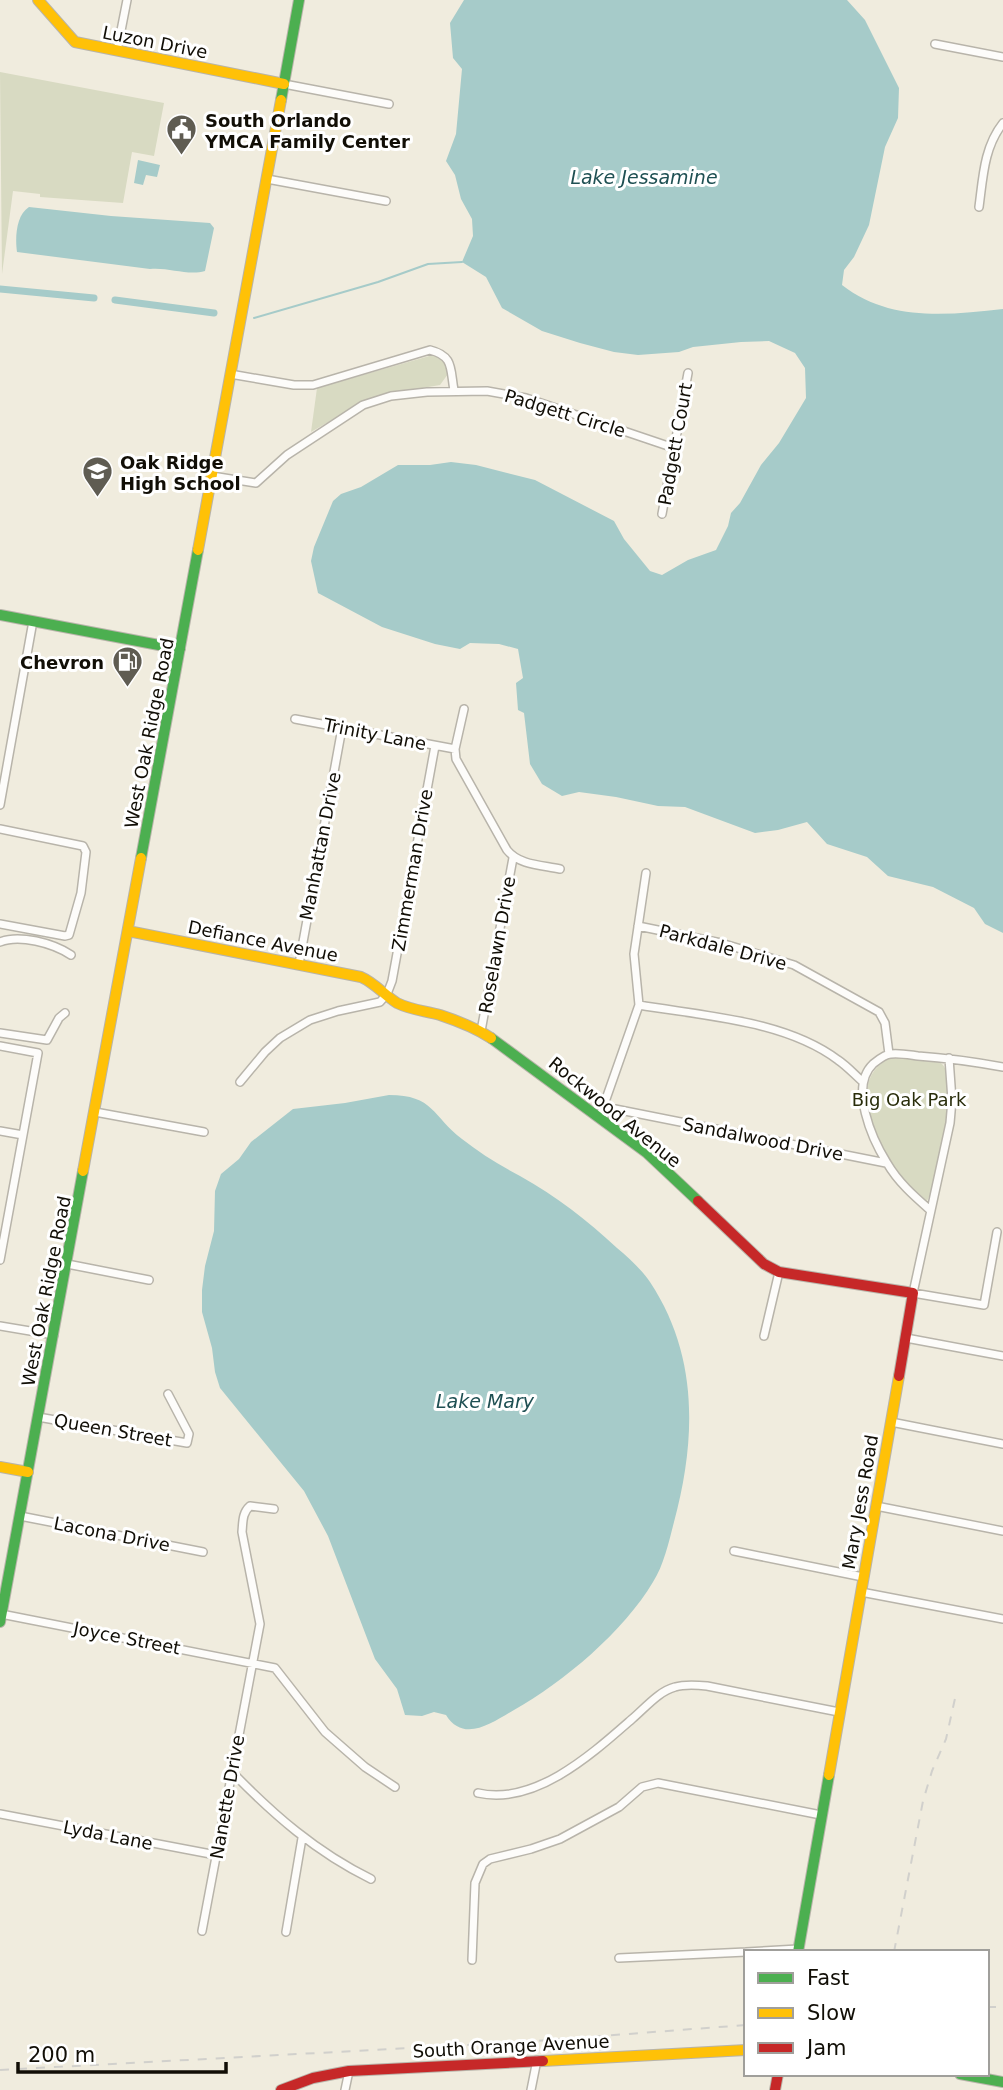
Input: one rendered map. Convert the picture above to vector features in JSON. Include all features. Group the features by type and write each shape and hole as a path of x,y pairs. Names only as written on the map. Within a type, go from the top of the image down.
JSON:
{"main road":[{"name":"Luzon Drive","path":"38,0 64,34 75,42 284,83"},
{"name":"West Oak Ridge Road","path":"1,1618 299,0"},
{"path":"0,615 180,649"},
{"name":"Defiance Avenue","path":"128,931 361,977 387,994"},
{"name":"Rockwood Avenue","path":"387,994 410,1008 440,1015 481,1031 647,1153 751,1253 779,1272 914,1293"},
{"name":"Mary Jess Road","path":"798,1950 914,1293"},
{"path":"0,1467 28,1472"},
{"name":"South Orange Avenue","path":"281,2090 313,2078 349,2071 744,2050"},
{"path":"971,2076 1003,2082"}],"street":[{"path":"117,51 127,0"},
{"path":"935,44 1003,57"},
{"path":"284,83 389,104"},
{"path":"979,207 986,158 992,139 1003,123"},
{"path":"267,179 386,201"},
{"path":"230,374 294,385 313,385 430,350 443,353 449,360 454,390"},
{"name":"Padgett Court","path":"662,514 688,373"},
{"name":"Padgett Circle","path":"212,476 256,483 287,454 363,405 391,396 454,390 487,391 526,398 674,448"},
{"path":"0,805 33,621"},
{"path":"464,709 455,749 456,759 513,858 559,869"},
{"name":"Trinity Lane","path":"295,719 455,749"},
{"name":"Manhattan Drive","path":"299,964 342,728"},
{"name":"Zimmerman Drive","path":"387,994 392,981 435,746"},
{"path":"0,830 83,846 86,852 81,893 69,934 65,936 0,924"},
{"name":"Roselawn Drive","path":"481,1031 513,858"},
{"path":"600,1116 639,1004 634,954 646,873"},
{"name":"Parkdale Drive","path":"638,926 721,943 794,965 878,1012 885,1023 889,1054"},
{"path":"0,943 9,939 38,943 54,946 71,955"},
{"path":"240,1082 280,1038 310,1020 380,1002 387,994"},
{"path":"639,1004 771,1028 803,1039 838,1059 863,1082"},
{"path":"0,1033 47,1040 59,1018 65,1013"},
{"path":"0,1046 38,1053 3,1231 0,1260"},
{"path":"930,1210 903,1185 886,1163 867,1120 862,1101 863,1082 869,1069 889,1054 949,1058 1003,1067"},
{"name":"Mary Jess Road","path":"914,1293 950,1123 952,1100 949,1058"},
{"name":"Sandalwood Drive","path":"600,1116 615,1109 886,1163"},
{"path":"95,1112 204,1132"},
{"path":"0,1131 23,1135"},
{"name":"Rockwood Avenue","path":"914,1293 984,1305 997,1232"},
{"path":"67,1264 149,1280"},
{"path":"764,1336 779,1272"},
{"path":"0,1326 54,1335"},
{"path":"906,1338 1003,1356"},
{"name":"Queen Street","path":"38,1417 187,1443 189,1434 168,1394"},
{"path":"891,1422 1003,1444"},
{"name":"Nanette Drive","path":"202,1931 260,1624 242,1532 243,1518 250,1506 274,1509"},
{"path":"876,1506 1003,1531"},
{"name":"Lacona Drive","path":"20,1516 204,1552"},
{"path":"734,1551 863,1577"},
{"path":"860,1592 1003,1619"},
{"name":"Joyce Street","path":"1,1618 275,1668 325,1732 365,1767 395,1787"},
{"path":"478,1793 496,1796 509,1794 554,1778 592,1754 654,1700 675,1687 694,1684 839,1712"},
{"path":"232,1772 302,1838 345,1866 371,1879"},
{"path":"472,1960 475,1883 483,1864 497,1856 560,1839 619,1807 642,1787 651,1783 821,1815"},
{"name":"Lyda Lane","path":"0,1814 216,1855"},
{"path":"286,1932 302,1838"},
{"path":"619,1958 744,1952"},
{"path":"531,2090 537,2060"},
{"path":"345,2090 349,2071"}],"green space":[{"path":"0,72 164,103 154,156 132,152 123,203 40,197 40,194 13,191 2,274"},
{"path":"433,355 442,360 448,374 440,385 387,394 361,403 311,432 317,388"},
{"name":"Big Oak Park","path":"916,1058 938,1061 947,1074 949,1089 945,1131 937,1174 927,1201 906,1183 892,1164 869,1116 868,1083 875,1070 888,1059"}],"water":[{"name":"Lake Jessamine","path":"464,0 847,0 865,20 899,88 898,118 885,147 869,225 854,257 844,270 842,285 879,305 919,313 1003,309 1003,933 985,924 974,908 933,887 888,876 867,857 827,844 807,822 755,833 685,807 658,806 579,792 562,796 542,784 530,764 524,713 518,710 516,683 523,678 518,649 499,644 470,643 460,649 435,644 382,627 318,593 311,561 333,501 341,494 361,487 398,465 451,462 476,465 535,480 614,521 624,539 650,571 662,575 688,560 716,550 728,526 731,513 806,398 805,368 795,353 769,341 693,347 679,352 638,355 614,352 542,331 502,308 486,277 462,262 473,236 472,219 461,199 455,175 446,161 456,134 462,69 453,58 450,23"},
{"path":"138,160 160,165 157,177 146,175 143,185 134,183"},
{"path":"29,207 210,223 214,228 205,271 192,273 150,269 17,252 16,234 19,221"},
{"name":"Lake Mary","path":"389,1095 404,1096 424,1103 462,1139 559,1200 631,1260 650,1282 666,1310 678,1339 685,1369 689,1399 686,1460 668,1545 653,1582 626,1619 572,1670 533,1698 479,1728 461,1728 453,1724 446,1715 434,1712 422,1716 405,1715 397,1689 375,1659 328,1536 304,1491 220,1388 202,1312 205,1266 214,1231 215,1191 221,1174 239,1159 251,1142 293,1109"}],"waterway":[{"path":"254,318 378,282 428,264 462,262"},
{"path":"0,289 94,298"},
{"path":"115,300 214,313"}],"railway":[{"path":"894,1950 923,1801 946,1739 956,1694"},
{"path":"989,2007 1003,2007"},
{"path":"0,2070 522,2042 744,2025"}],"traffic: fast":[{"path":"281,100 299,0"},
{"path":"141,858 198,550"},
{"path":"0,615 180,649"},
{"path":"491,1038 647,1153 698,1201"},
{"path":"0,1622 83,1171"},
{"path":"798,1950 829,1775"},
{"path":"971,2076 1003,2082"}],"traffic: slow":[{"path":"38,0 75,42 284,84"},
{"path":"198,550 281,100"},
{"path":"83,1171 141,858"},
{"path":"128,931 361,977 397,1003 440,1015 491,1038"},
{"path":"829,1775 899,1376"},
{"path":"0,1467 28,1472"},
{"path":"543,2061 744,2050"}],"traffic: jam":[{"path":"698,1201 764,1264 779,1272 913,1293 899,1376"},
{"path":"281,2090 313,2078 349,2071 543,2061"},
{"path":"775,2090 778,2076"}],"place":[{"name":"South Orlando YMCA Family Center","path":"182,157"},
{"name":"Oak Ridge High School","path":"97,499"},
{"name":"Chevron","path":"127,689"}]}
